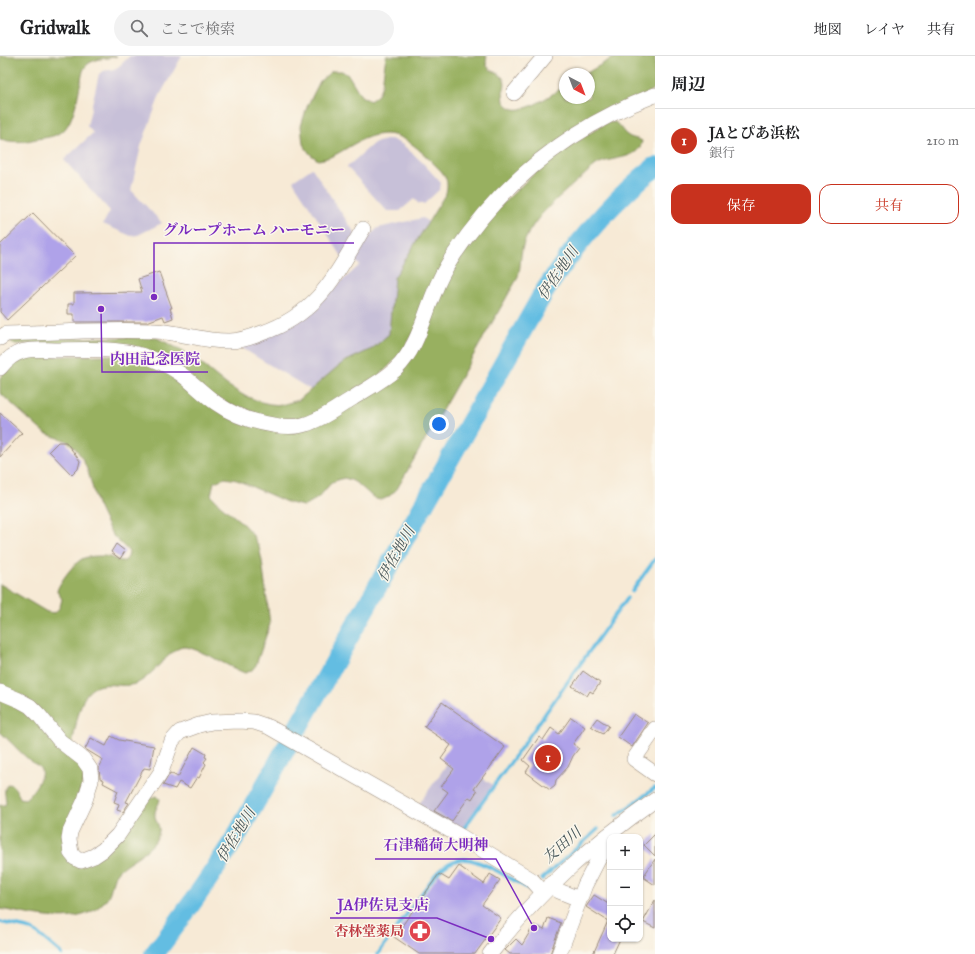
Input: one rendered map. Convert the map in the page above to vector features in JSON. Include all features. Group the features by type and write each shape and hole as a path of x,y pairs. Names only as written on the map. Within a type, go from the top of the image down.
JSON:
{"street":[{"path":"514,93 545,56"},
{"path":"0,368 8,358 14,354 29,350 108,349 131,352 152,358 172,368 182,374 214,402 244,418 266,424 287,427 314,422 396,369 405,358 420,332 442,273 488,210 519,177 544,156 587,126 655,94"},
{"path":"0,338 6,334 110,330 163,331 229,341 245,339 273,330 287,323 311,305 331,282 363,230"},
{"path":"0,692 30,706 60,741 83,759 90,769 91,775 89,787 68,839 71,853 75,858 81,861 94,856 103,850 124,827 164,767 172,741 180,732 199,725 226,721 254,722 271,728 466,840 532,880 548,888 579,899"},
{"path":"655,729 634,759 655,774"},
{"path":"615,834 655,800"},
{"path":"490,954 505,935 548,888 585,853 607,840"},
{"path":"559,954 579,899 607,843"}],"shaded area":[{"path":"130,56 182,56 160,95 141,146 131,190 162,223 138,235 131,236 103,224 110,211 64,160 93,133 87,126 99,74 103,71 116,69"},
{"path":"391,139 403,145 422,162 441,183 440,189 424,204 419,204 414,199 400,211 387,211 347,167 374,143"},
{"path":"312,168 356,235 343,258 293,181"},
{"path":"423,218 428,222 394,278 389,334 375,348 344,362 311,390 237,345 299,320 360,265 351,258 366,239 378,228"},
{"path":"452,757 493,785 460,832 417,807"}],"green space":[{"path":"0,56 117,56 93,61 86,66 83,71 73,114 65,129 60,133 51,136 18,142 0,139"},
{"path":"386,56 487,56 486,61 489,68 499,74 504,80 504,102 511,108 517,109 531,106 559,90 559,104 595,104 595,68 609,60 620,56 631,56 642,59 655,56 655,88 501,187 401,354 381,374 312,416 287,421 246,413 109,344 13,344 11,342 13,339 155,337 194,358 227,385 243,395 261,402 281,405 299,400 344,362 372,349 389,334 394,278 446,193 447,183 444,175 422,153 404,139 386,134 376,135 352,145 332,156 318,160 310,154 303,144 301,126 307,107 320,81 332,71 342,71 349,76 361,96 370,101 378,95 382,85"},
{"path":"615,122 627,135 642,141 640,147 636,152 630,155 596,165 555,201 541,215 529,231 523,245 520,270 517,279 397,489 390,496 379,500 371,496 362,487 344,478 332,482 318,498 304,506 289,503 237,480 225,478 214,482 211,495 220,505 241,522 252,534 259,547 270,624 256,665 251,671 245,673 204,653 183,647 172,653 147,676 135,684 103,685 97,686 91,690 83,700 77,719 72,745 87,770 69,824 81,864 150,798 157,796 160,799 155,813 155,818 159,827 157,838 148,849 118,871 114,877 107,898 97,908 85,914 57,918 0,909 0,805 5,805 6,803 5,789 9,784 14,787 20,798 25,799 36,786 41,770 0,732 0,584 47,612 55,613 60,607 62,599 57,591 60,583 78,561 92,556 106,556 119,561 125,561 129,552 110,531 97,504 91,480 85,465 77,451 69,442 42,431 0,393 0,378 7,368 23,357 108,355 150,364 277,432 388,383 448,276 492,214 548,160 606,123"}],"building":[{"path":"33,213 75,256 7,320 0,312 0,245"},
{"path":"159,272 172,308 170,308 173,318 165,321 163,316 147,322 74,322 74,314 68,314 68,304 74,304 74,293 142,292 138,279"},
{"path":"0,413 22,433 0,457"},
{"path":"58,442 66,442 80,461 78,469 72,475 49,451"},
{"path":"116,544 125,551 120,559 111,552"},
{"path":"583,671 600,683 593,693 590,691 587,696 572,686"},
{"path":"442,702 505,747 474,789 477,791 472,799 469,797 452,821 434,811 448,792 441,787 454,769 441,759 451,745 424,727"},
{"path":"634,714 648,723 632,747 618,737"},
{"path":"571,717 585,727 573,744 579,748 568,767 556,780 555,786 550,790 526,772 530,766 523,760 539,737 543,740 551,728 559,734"},
{"path":"597,718 609,726 603,734 591,726"},
{"path":"111,736 119,740 154,746 150,769 144,768 126,802 129,803 123,812 117,810 119,804 114,802 118,791 103,783 104,780 100,778 99,768 103,760 85,749 91,738 106,746"},
{"path":"194,747 206,754 205,757 207,758 204,762 206,764 199,778 197,777 190,788 179,782 175,789 163,785 170,773 178,777"},
{"path":"655,834 655,856 644,845"},
{"path":"655,859 655,885 643,877"},
{"path":"459,866 484,884 490,874 500,880 482,905 501,918 475,954 419,954 394,937 439,874 449,880"},
{"path":"594,895 607,903 607,920 586,907"},
{"path":"655,900 655,928 643,922"},
{"path":"548,918 561,923 550,954 510,954 505,950 516,939 522,945 534,925 544,930"},
{"path":"607,923 607,942 619,942 613,954 593,954"}],"waterway":[{"name":"伊佐地川","path":"154,954 197,896 237,835 544,292 594,225 623,195 655,167"},
{"path":"632,591 655,559"},
{"path":"462,831 627,598"},
{"name":"友田川","path":"616,816 655,788"},
{"name":"友田川","path":"542,879 598,829"},
{"name":"友田川","path":"378,954 435,875 451,862 466,859 473,860 499,872 531,890"},
{"path":"0,922 27,928 37,933 62,954"}],"place":[{"name":"グループホーム ハーモニー","path":"154,297"},
{"name":"内田記念医院","path":"101,309"},
{"name":"JAとぴあ浜松","path":"548,758"},
{"name":"石津稲荷大明神","path":"534,928"},
{"name":"杏林堂薬局","path":"420,931"},
{"name":"JA伊佐見支店","path":"491,939"}]}
